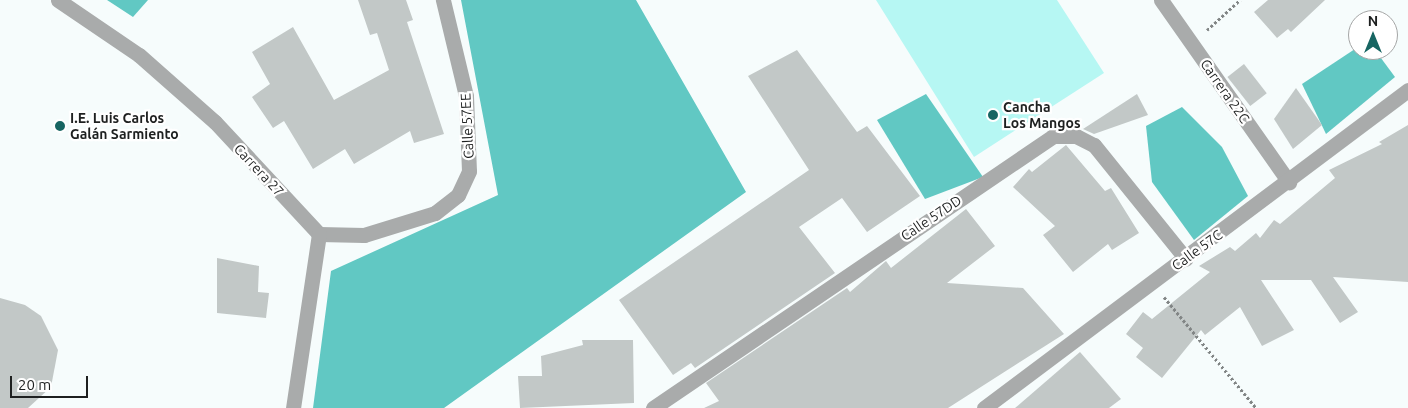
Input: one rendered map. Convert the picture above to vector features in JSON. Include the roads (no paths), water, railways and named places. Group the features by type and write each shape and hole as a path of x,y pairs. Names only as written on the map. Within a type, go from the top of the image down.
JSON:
{"street":[{"name":"Carrera 27","path":"58,0 139,56 215,122 319,234"},
{"name":"Calle 57EE","path":"319,234 364,235 435,213 458,195 469,171 467,105 452,27 443,0"},
{"name":"Carrera 22C","path":"1161,0 1289,182"},
{"name":"Calle 57C","path":"984,408 1289,182 1332,144 1408,90"},
{"name":"Calle 57DD","path":"653,408 1053,136 1076,136 1094,144 1186,259"},
{"path":"293,408 319,234"}],"place":[{"name":"Cancha Los Mangos","path":"993,115"},
{"name":"I.E. Luis Carlos Galán Sarmiento","path":"60,126"}]}
